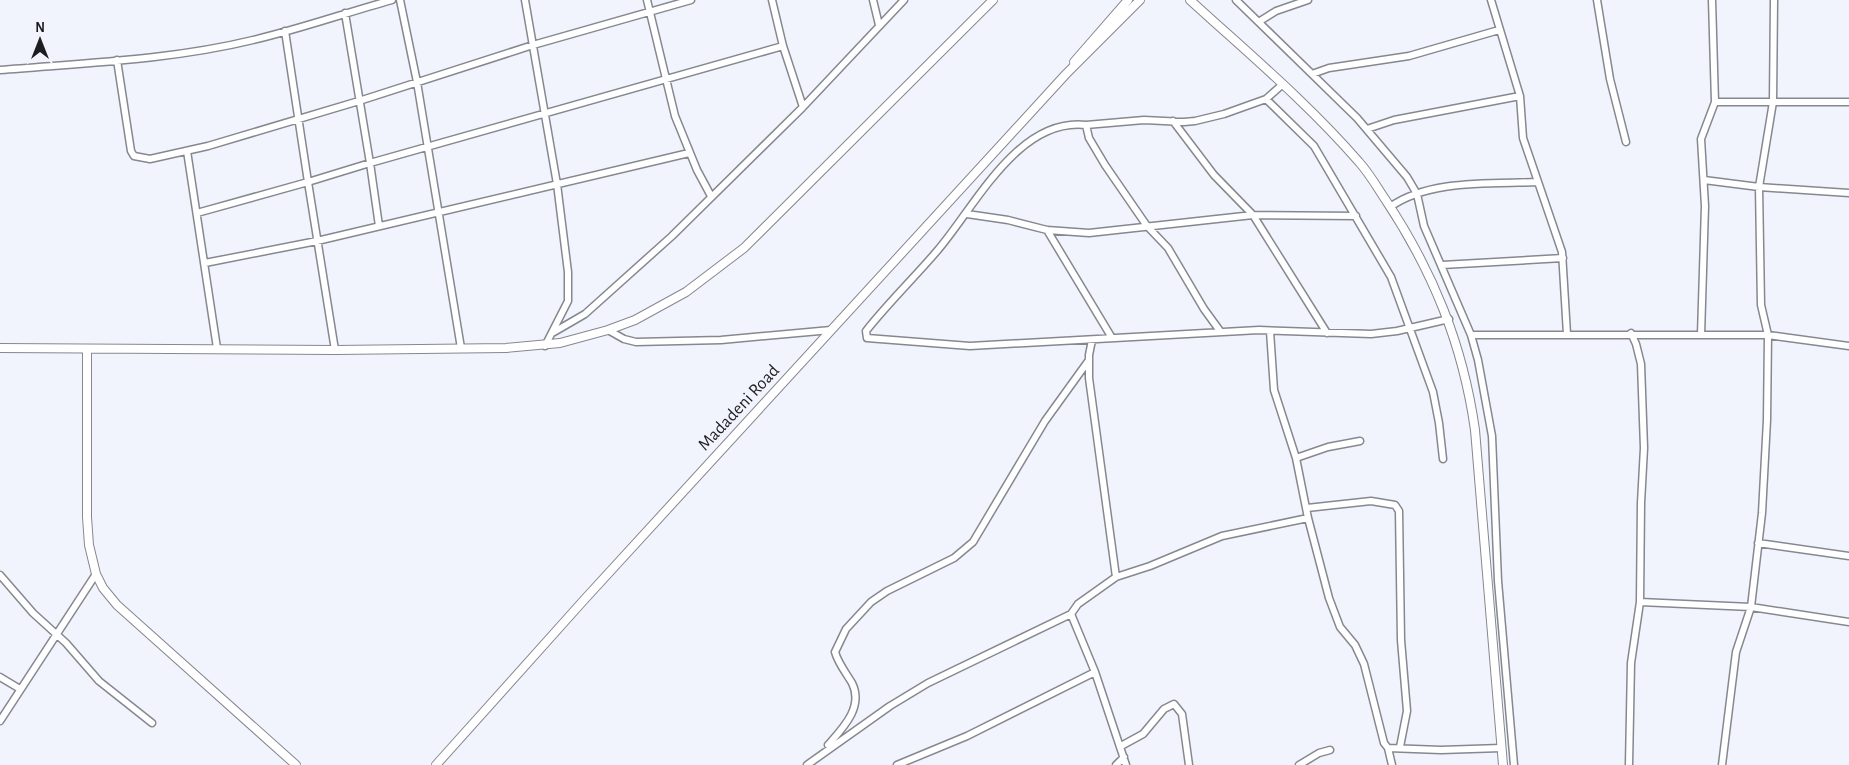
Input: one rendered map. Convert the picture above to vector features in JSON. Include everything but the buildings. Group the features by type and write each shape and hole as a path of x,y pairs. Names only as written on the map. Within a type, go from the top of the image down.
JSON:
{"street":[{"path":"0,70 116,60 196,50 252,40 392,0"},
{"path":"400,0 417,82 461,348"},
{"path":"525,0 546,114 568,272 569,293 565,308 545,346"},
{"path":"647,0 675,116 690,153 711,196"},
{"path":"116,60 134,156 150,159 187,151 359,101 533,46 691,0"},
{"path":"772,0 782,46 802,107"},
{"path":"874,0 879,25"},
{"path":"554,332 574,321 601,300 711,196 802,107 904,0"},
{"path":"0,348 335,350 545,346 608,330 635,320 686,292 744,248 993,0"},
{"name":"Madadeni Road","path":"1066,74 1084,48 1128,0"},
{"name":"Madadeni Road","path":"436,765 1066,74 1140,0"},
{"path":"1190,0 1284,84 1361,164 1413,244 1449,319 1471,401 1475,430 1503,765"},
{"path":"1236,0 1260,21 1367,129 1394,160 1417,194 1424,226 1471,335 1478,360 1492,436 1498,581 1514,765"},
{"path":"1260,21 1276,11 1308,0"},
{"path":"1491,0 1520,96 1522,138 1563,258 1567,334"},
{"path":"1596,0 1610,78 1626,142"},
{"path":"1701,335 1704,180 1701,139 1715,102 1712,0"},
{"path":"1722,765 1736,652 1751,607 1762,513 1767,420 1768,335 1761,305 1759,187 1773,102 1774,0"},
{"path":"345,14 380,226"},
{"path":"1312,74 1329,68 1408,56 1499,30"},
{"path":"285,31 335,350"},
{"path":"197,213 782,46"},
{"path":"1284,84 1266,99 1224,114 1184,122 1138,120 1086,125 1070,123 1055,126 1026,144 995,174 968,214 937,252 866,331 867,338 970,346 1220,331 1371,334 1411,328 1449,319"},
{"path":"1367,129 1394,120 1520,96"},
{"path":"1266,99 1314,146 1391,276 1411,328 1436,407 1443,459"},
{"path":"1715,102 1849,102"},
{"path":"1173,121 1214,174 1253,216 1327,333"},
{"path":"1086,125 1095,150 1147,226 1168,248 1204,309 1220,331"},
{"path":"187,151 217,348"},
{"path":"205,263 317,241 690,153"},
{"path":"1704,180 1759,187 1849,193"},
{"path":"1390,207 1417,194 1436,188 1538,182"},
{"path":"968,214 1008,220 1047,230 1098,233 1147,226 1253,216 1356,216"},
{"path":"1047,230 1112,338"},
{"path":"1442,266 1563,258"},
{"path":"608,330 624,339 636,342 721,340 831,330"},
{"path":"1270,331 1274,390 1296,458 1308,518 1332,607 1340,627 1355,645 1364,664 1380,735 1388,748 1392,765"},
{"path":"1629,765 1631,663 1640,602 1641,503 1644,448 1641,364 1631,333"},
{"path":"1471,335 1631,333 1768,335 1849,346"},
{"path":"1092,340 1089,360 1116,577"},
{"path":"87,349 87,517 89,545 96,574 103,588 117,605 296,765"},
{"path":"821,754 850,719 855,704 854,688 835,652 846,629 871,602 954,558 973,542 1041,428 1089,360"},
{"path":"1296,458 1328,447 1360,442"},
{"path":"1307,508 1371,501 1396,505 1399,510 1400,630 1407,711 1400,747"},
{"path":"807,765 890,706 928,683 1071,614 1078,604 1116,577 1150,566 1222,536 1308,518"},
{"path":"1758,543 1849,556"},
{"path":"0,720 96,574"},
{"path":"0,576 99,681 152,723"},
{"path":"1640,602 1751,607 1849,622"},
{"path":"1071,614 1121,746 1126,765"},
{"path":"897,765 967,736 1094,672"},
{"path":"0,677 20,690"},
{"path":"1121,746 1143,734 1164,709 1174,704 1182,714 1189,765"},
{"path":"1388,748 1441,750 1501,748"},
{"path":"1299,765 1319,753 1330,750"},
{"path":"1116,765 1124,757"}]}
